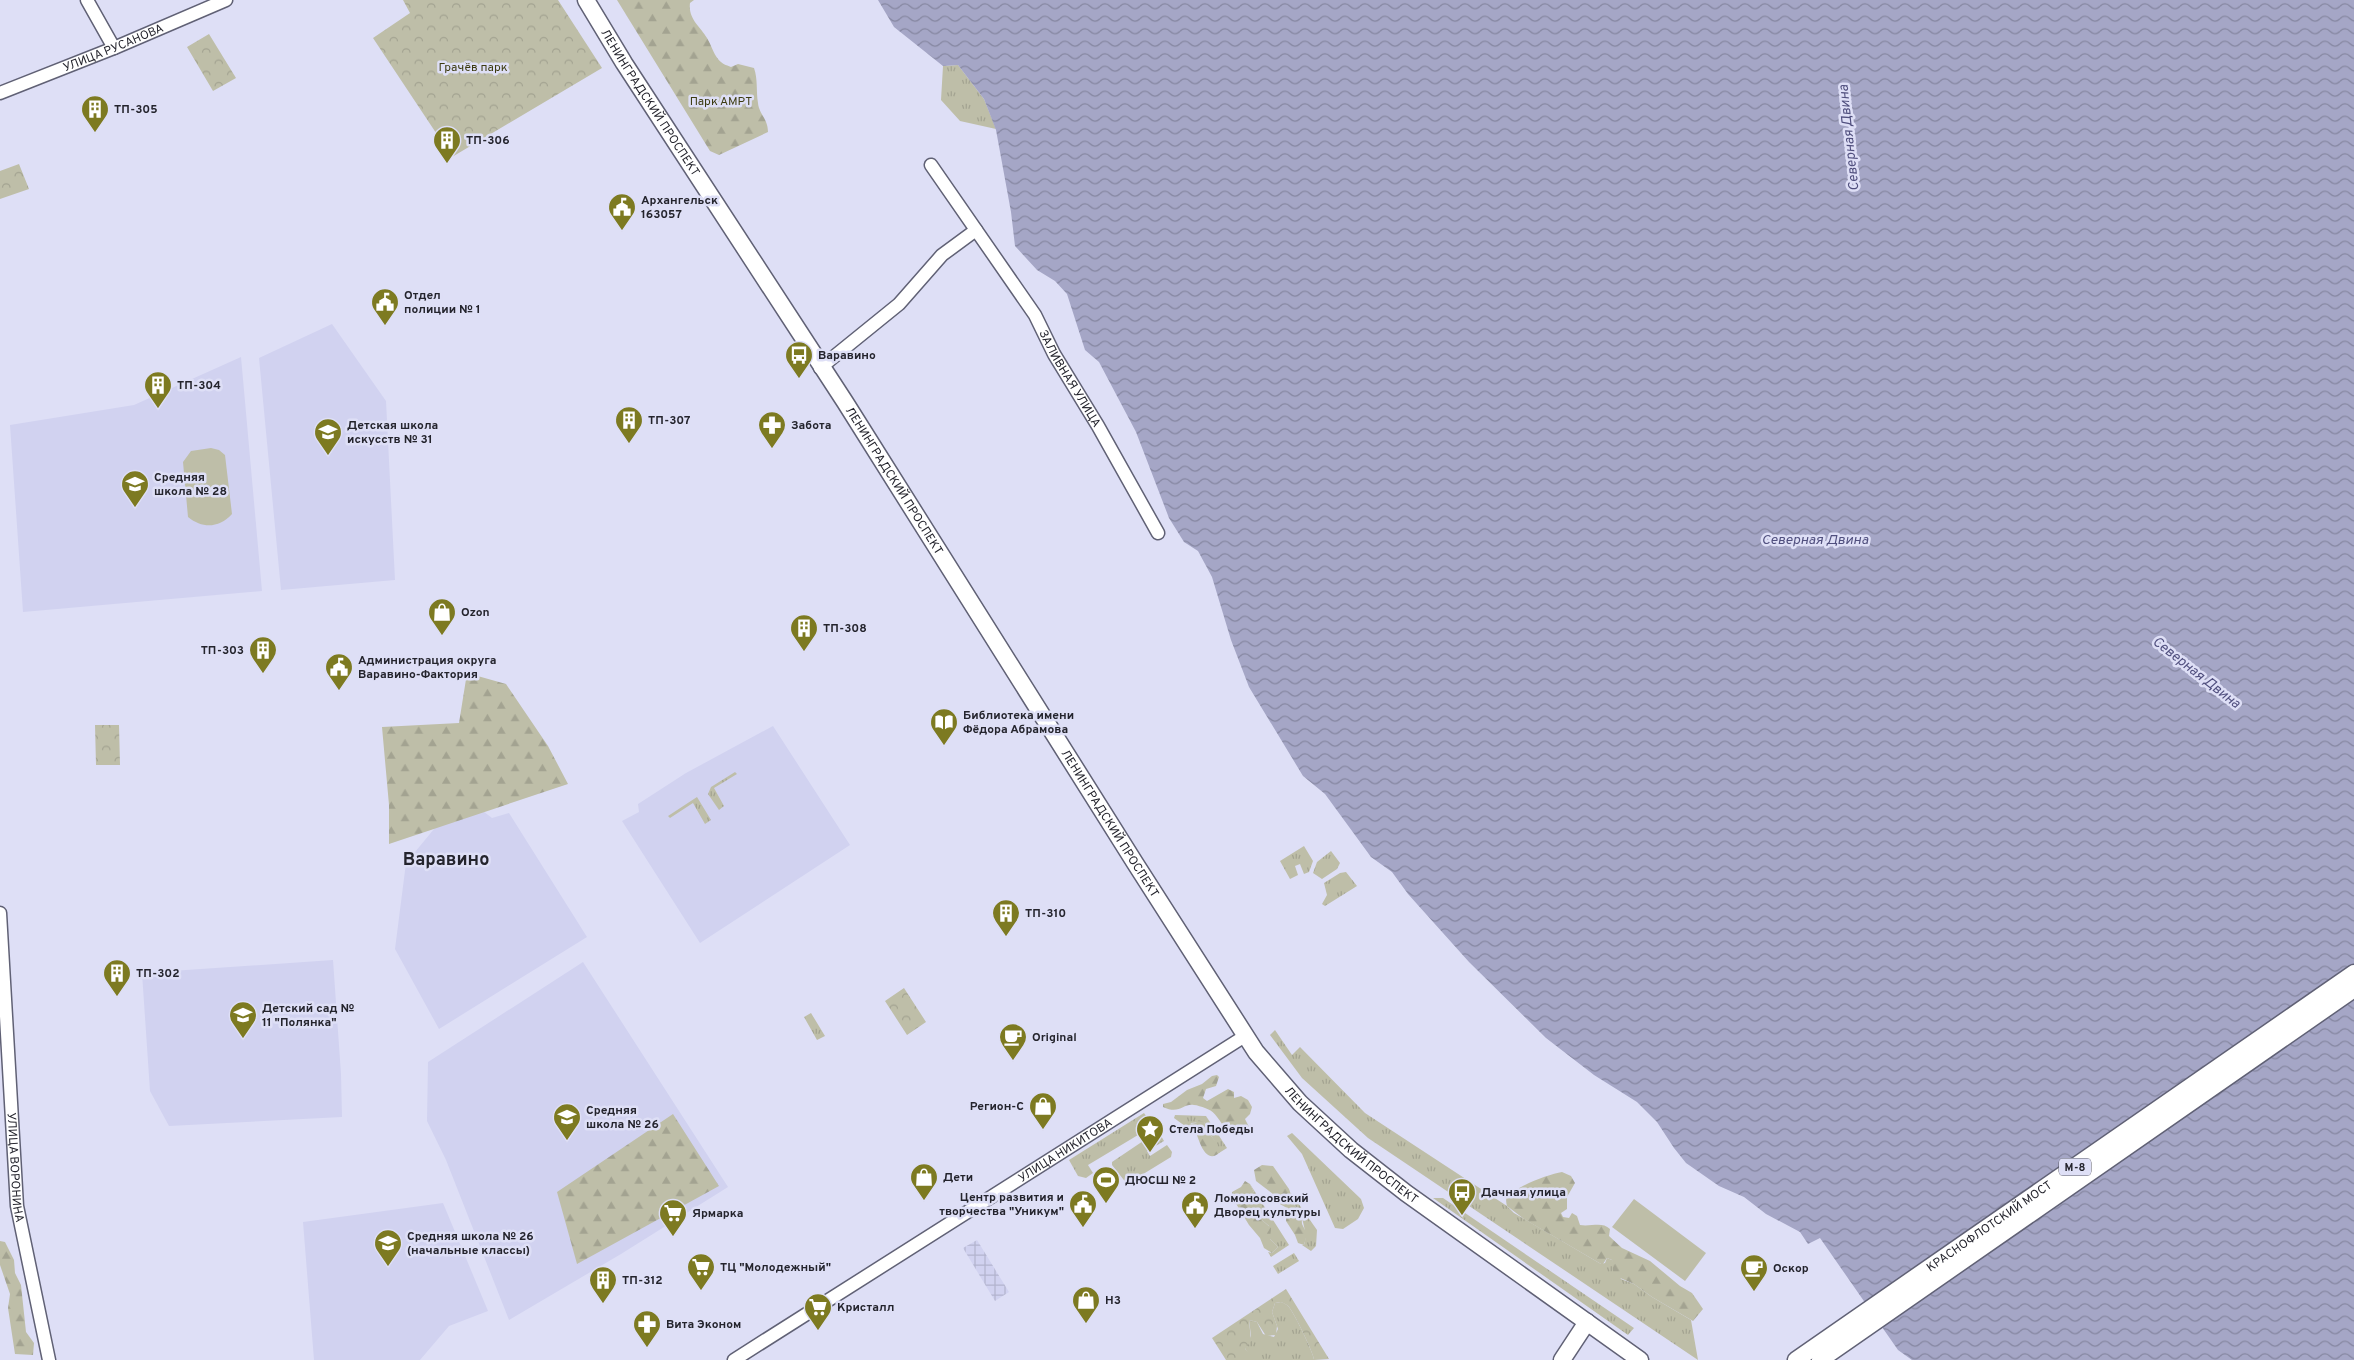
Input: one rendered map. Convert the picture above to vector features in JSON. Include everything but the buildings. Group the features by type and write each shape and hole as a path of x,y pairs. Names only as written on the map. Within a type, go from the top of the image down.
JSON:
{"main road":[{"name":"ЛЕНИНГРАДСКИЙ ПРОСПЕКТ","path":"586,0 624,63 764,275 820,368 845,402 1245,1036 1279,1081 1300,1103 1352,1150 1406,1193 1587,1322 1628,1357"},
{"name":"КРАСНОФЛОТСКИЙ МОСТ","path":"1796,1360 2354,973"},
{"name":"КРАСНОФЛОТСКИЙ МОСТ","path":"1820,1360 2354,990"},
{"path":"1562,1360 1587,1322"}],"street":[{"path":"87,0 114,48"},
{"name":"УЛИЦА РУСАНОВА","path":"0,93 114,48 226,0"},
{"name":"ЗАЛИВНАЯ УЛИЦА","path":"931,165 1035,315 1054,354 1098,426 1158,533"},
{"path":"820,368 899,304 942,255 976,230"},
{"name":"УЛИЦА ВОРОНИНА","path":"0,913 17,1206 49,1360"},
{"name":"УЛИЦА НИКИТОВА","path":"734,1360 1245,1036"}],"shaded area":[{"name":"Детская школа искусств № 31","path":"332,324 386,401 395,580 281,590 259,358"},
{"name":"Средняя школа № 28","path":"241,357 262,591 23,612 10,425 134,405"},
{"path":"773,726 850,845 700,943 622,821 639,812 638,804 686,773"},
{"path":"462,795 492,818 509,813 587,937 439,1029 395,949 406,863"},
{"name":"Детский сад № 11 \"Полянка\"","path":"333,960 342,1117 169,1126 150,1091 142,973"},
{"name":"Средняя школа № 26","path":"583,962 728,1187 621,1254 509,1320 446,1160 427,1121 428,1062"},
{"name":"Средняя школа № 26 (начальные классы)","path":"443,1203 488,1311 449,1326 420,1360 314,1360 303,1222"},
{"path":"977,1240 1009,1292 995,1301 963,1248"}],"green space":[{"name":"Грачёв парк","path":"403,0 558,0 602,68 452,157 373,38 410,13"},
{"name":"Парк АМРТ","path":"617,0 694,0 690,3 691,14 718,59 731,67 738,64 754,68 757,99 767,124 768,132 719,155 710,151"},
{"path":"209,34 236,78 213,91 187,47"},
{"path":"958,65 984,99 996,129 960,121 941,100 943,66"},
{"path":"19,164 29,189 0,199 0,171"},
{"path":"211,448 219,450 225,455 232,514 222,522 205,525 199,524 188,517 183,462 191,451"},
{"path":"467,673 506,684 548,746 568,784 389,844 389,805 382,727 459,723"},
{"path":"95,725 119,725 120,765 96,765"},
{"path":"735,772 737,774 714,788 724,806 719,810 708,794 711,787"},
{"path":"697,797 711,820 705,824 693,803 670,818 668,816"},
{"path":"1304,846 1313,861 1309,872 1304,874 1300,864 1295,866 1298,875 1290,879 1280,861"},
{"path":"1331,851 1340,863 1337,869 1322,879 1313,873 1317,862"},
{"path":"1346,872 1357,886 1325,906 1322,904 1327,895 1324,883 1340,873"},
{"path":"904,988 926,1022 907,1035 885,1001"},
{"path":"811,1013 825,1036 817,1040 804,1017"},
{"path":"1275,1030 1292,1055 1300,1047 1365,1113 1507,1206 1514,1213 1601,1264 1605,1263 1607,1258 1612,1260 1621,1279 1634,1284 1691,1320 1698,1360 1368,1138 1302,1078 1270,1035"},
{"path":"1217,1075 1219,1077 1216,1086 1206,1089 1203,1098 1207,1101 1228,1089 1234,1092 1234,1098 1241,1096 1248,1100 1252,1107 1250,1114 1245,1119 1250,1129 1243,1135 1235,1134 1225,1128 1215,1114 1197,1105 1173,1110 1163,1107 1163,1104 1171,1102 1187,1090"},
{"path":"1144,1113 1153,1126 1088,1165 1093,1173 1086,1178 1078,1176 1069,1160"},
{"path":"673,1114 719,1186 577,1264 557,1192"},
{"path":"1175,1115 1206,1116 1227,1148 1219,1153 1217,1145 1204,1122 1191,1123 1189,1129 1174,1118"},
{"path":"1198,1120 1204,1122 1217,1143 1220,1152 1215,1155 1208,1155 1202,1148 1197,1135 1190,1131 1189,1124 1196,1123"},
{"path":"1155,1133 1160,1134 1164,1141 1147,1151 1150,1156 1167,1145 1172,1152 1171,1157 1127,1184 1112,1165 1112,1162"},
{"path":"1292,1133 1361,1199 1364,1208 1358,1219 1343,1229 1335,1228 1302,1154 1287,1136"},
{"path":"1262,1165 1273,1166 1289,1189 1295,1206 1301,1211 1302,1224 1307,1234 1304,1245 1298,1243 1286,1221 1287,1208 1278,1203 1273,1194 1256,1181 1254,1170"},
{"path":"1562,1172 1571,1176 1575,1183 1567,1197 1567,1209 1561,1213 1563,1217 1569,1218 1572,1213 1577,1216 1580,1225 1603,1225 1607,1227 1610,1229 1609,1236 1622,1248 1650,1261 1680,1286 1692,1293 1703,1309 1693,1321 1634,1284 1618,1277 1613,1271 1612,1260 1607,1258 1601,1264 1524,1219 1507,1206 1507,1197 1519,1188"},
{"path":"1245,1181 1250,1184 1263,1211 1262,1220 1271,1228 1270,1239 1278,1247 1272,1253 1264,1248 1260,1238 1249,1225 1232,1197 1232,1192 1241,1187"},
{"path":"1250,1184 1289,1245 1271,1257 1268,1252 1272,1253 1278,1247 1270,1239 1269,1226 1262,1220 1263,1212"},
{"path":"1291,1193 1317,1230 1316,1246 1311,1251 1302,1245 1304,1245 1305,1236 1301,1211 1295,1206"},
{"path":"1433,1198 1443,1198 1634,1328 1628,1335"},
{"path":"1634,1199 1706,1253 1685,1281 1612,1227"},
{"path":"0,1241 5,1242 14,1260 15,1273 21,1285 26,1332 34,1343 33,1355 15,1354 8,1308 10,1294 0,1265"},
{"path":"1294,1253 1299,1261 1278,1274 1273,1266"},
{"path":"1286,1289 1329,1359 1314,1360 1308,1342 1294,1316 1288,1306 1281,1302 1275,1303 1272,1312 1277,1326 1276,1335 1266,1336 1257,1322 1249,1320 1251,1341 1245,1349 1250,1353 1250,1360 1226,1360 1212,1338"},
{"path":"1281,1302 1288,1306 1294,1316 1308,1342 1314,1360 1250,1360 1250,1354 1245,1349 1251,1336 1249,1320 1257,1322 1263,1334 1274,1337 1278,1329 1272,1312 1275,1303"}],"water":[{"name":"Северная Двина","path":"878,0 2354,0 2354,1360 1912,1360 1898,1350 1820,1238 1808,1244 1800,1232 1766,1214 1744,1197 1719,1186 1686,1163 1657,1122 1637,1102 1594,1075 1546,1038 1469,962 1408,894 1392,872 1371,857 1325,794 1303,776 1249,687 1231,640 1212,577 1198,551 1184,542 1169,518 1136,432 1099,362 1085,350 1067,294 1055,281 1037,270 1015,246 1011,212 996,130 984,99 958,65 943,66 894,27"}],"place":[{"name":"ТП-305","path":"95,133"},
{"name":"ТП-306","path":"447,164"},
{"name":"Архангельск 163057","path":"622,231"},
{"name":"Отдел полиции № 1","path":"385,326"},
{"name":"Варавино","path":"799,379"},
{"name":"ТП-304","path":"158,409"},
{"name":"ТП-307","path":"629,444"},
{"name":"Забота","path":"772,449"},
{"name":"Детская школа искусств № 31","path":"328,456"},
{"name":"Средняя школа № 28","path":"135,508"},
{"name":"Ozon","path":"442,636"},
{"name":"ТП-308","path":"804,652"},
{"name":"ТП-303","path":"263,674"},
{"name":"Администрация округа Варавино-Фактория","path":"339,691"},
{"name":"Библиотека имени Фёдора Абрамова","path":"944,746"},
{"name":"ТП-310","path":"1006,937"},
{"name":"ТП-302","path":"117,997"},
{"name":"Детский сад № 11 \"Полянка\"","path":"243,1039"},
{"name":"Original","path":"1013,1061"},
{"name":"Регион-С","path":"1043,1130"},
{"name":"Средняя школа № 26","path":"567,1141"},
{"name":"Стела Победы","path":"1150,1153"},
{"name":"Дети","path":"924,1201"},
{"name":"ДЮСШ № 2","path":"1106,1204"},
{"name":"Дачная улица","path":"1462,1216"},
{"name":"Центр развития и творчества \"Уникум\"","path":"1083,1228"},
{"name":"Ломоносовский Дворец культуры","path":"1195,1229"},
{"name":"Ярмарка","path":"673,1237"},
{"name":"Средняя школа № 26 (начальные классы)","path":"388,1267"},
{"name":"ТЦ \"Молодежный\"","path":"701,1291"},
{"name":"Оскор","path":"1754,1292"},
{"name":"ТП-312","path":"603,1304"},
{"name":"Н3","path":"1086,1324"},
{"name":"Кристалл","path":"818,1331"},
{"name":"Вита Эконом","path":"647,1348"}],"district":[{"name":"Варавино","path":"446,859"}]}
